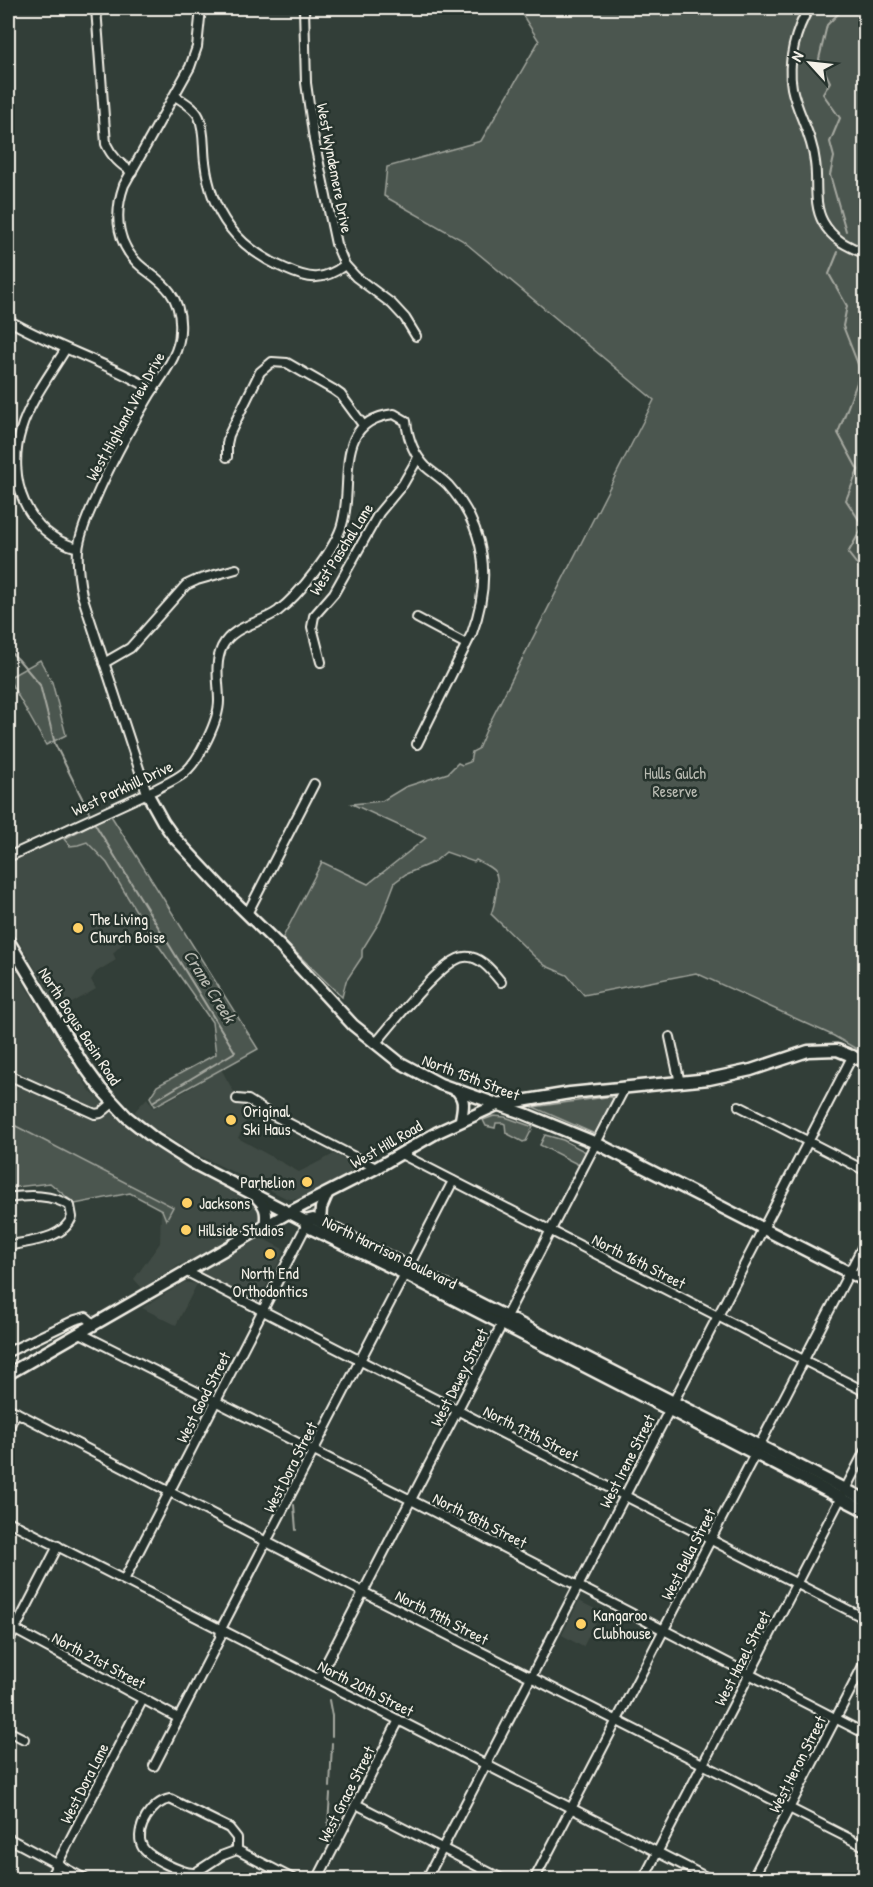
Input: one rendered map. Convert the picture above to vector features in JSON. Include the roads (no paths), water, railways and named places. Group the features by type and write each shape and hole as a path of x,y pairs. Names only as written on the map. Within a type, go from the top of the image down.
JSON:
{"street":[{"path":"96,8 106,144 118,163 132,172"},
{"name":"West Highland View Drive","path":"147,793 82,596 78,571 78,548 83,527 105,475 177,349 180,317 177,304 163,284 133,260 124,247 119,234 119,200 190,67 197,47 201,8"},
{"name":"West Wyndemere Drive","path":"304,8 306,83 314,140 336,244 345,266 392,304 405,318 416,336"},
{"path":"809,8 800,26 791,64 792,87 812,141 816,164 817,206 822,220 836,240 866,254"},
{"path":"175,96 195,111 199,117 212,198 222,218 234,234 266,259 299,275 312,278 324,276 345,266"},
{"path":"8,248 8,267"},
{"path":"8,320 65,350 128,376 153,390"},
{"path":"65,350 28,411 16,451 17,475 22,498 34,521 58,541 78,548"},
{"path":"227,457 229,435 260,372 272,362 287,363 341,395 363,425 374,417 394,414 400,416 405,421 410,444 418,458 447,484 464,506 474,526 481,551 484,576 479,614 417,744"},
{"name":"West Parkhill Drive","path":"8,857 147,793 185,772 200,752 219,712 217,670 222,646 240,628 266,618 292,598 337,539 343,516 349,453 354,437 363,425"},
{"name":"West Paschal Lane","path":"321,662 312,627 314,616 334,593 379,513 403,484 418,458"},
{"path":"104,663 130,648 186,585 197,579 236,569"},
{"path":"417,618 466,644"},
{"path":"247,914 314,784"},
{"name":"North 15th Street","path":"147,793 173,836 353,1025 375,1044 414,1071 497,1105 543,1120 596,1143 866,1281"},
{"name":"North Bogus Basin Road","path":"8,940 82,1064 113,1103 143,1130 175,1153 254,1194 305,1224"},
{"path":"375,1044 423,989 457,958 466,956 477,959 501,982"},
{"path":"670,1037 680,1083"},
{"name":"West Hill Road","path":"8,1374 288,1213 401,1155 461,1120 497,1105 570,1093 680,1083 751,1070 808,1051 837,1050 853,1055"},
{"path":"853,1055 866,1062"},
{"name":"West Irene Street","path":"426,1880 853,1055"},
{"path":"8,1075 95,1114 101,1113 113,1103"},
{"name":"West Dewey Street","path":"318,1679 625,1087"},
{"path":"455,1089 464,1099 465,1105 461,1120"},
{"path":"237,1099 248,1100 376,1168"},
{"path":"739,1106 866,1171"},
{"name":"North 16th Street","path":"401,1155 866,1392"},
{"name":"West Dora Street","path":"154,1766 220,1638 221,1629 453,1181"},
{"path":"254,1194 264,1204 267,1213 265,1227"},
{"path":"320,1222 321,1208 327,1194"},
{"path":"8,1198 33,1196 59,1200 70,1206 72,1218 64,1229 55,1234 8,1246"},
{"name":"North Harrison Boulevard","path":"305,1224 313,1219 320,1222 504,1321 843,1494 866,1511"},
{"name":"North Harrison Boulevard","path":"305,1224 406,1270"},
{"name":"West Good Street","path":"124,1580 305,1224"},
{"name":"West Bella Street","path":"534,1880 866,1240"},
{"name":"North 17th Street","path":"185,1271 866,1619"},
{"path":"8,1352 75,1320 86,1317 94,1324"},
{"name":"North 18th Street","path":"80,1333 314,1450 866,1734"},
{"name":"North 19th Street","path":"8,1408 363,1592 866,1847"},
{"path":"8,1429 16,1412"},
{"name":"West Hazel Street","path":"643,1880 866,1449"},
{"name":"North Harrison Boulevard","path":"843,1494 866,1500"},
{"name":"North 20th Street","path":"8,1521 712,1880"},
{"path":"8,1643 11,1628 58,1546"},
{"name":"North 21st Street","path":"11,1628 178,1718"},
{"name":"West Heron Street","path":"752,1880 866,1660"},
{"name":"West Dora Lane","path":"49,1880 143,1699"},
{"name":"West Grace Street","path":"317,1880 399,1720"},
{"path":"8,1731 24,1739"},
{"path":"237,1850 237,1838 229,1828 170,1799 163,1800 152,1808 140,1836 143,1848 148,1855 189,1874 237,1850 295,1880"},
{"path":"356,1804 504,1880"},
{"path":"8,1838 87,1880"},
{"path":"861,1880 866,1872"}],"waterway":[{"path":"844,8 827,25 819,59 830,82 823,94 840,118 830,142 834,157 830,175 846,231"},
{"path":"838,252 829,274 847,306 843,326 861,372 838,433 858,470 846,500 863,526 848,553 866,576"},
{"name":"Crane Creek","path":"8,650 40,685 55,744 89,812"},
{"name":"Crane Creek","path":"95,824 235,1052 154,1101"},
{"name":"Crane Creek","path":"294,1505 296,1530"},
{"name":"Crane Creek","path":"329,1700 332,1736"},
{"name":"Crane Creek","path":"330,1787 332,1743"},
{"name":"Crane Creek","path":"327,1840 330,1794"},
{"name":"Crane Creek","path":"326,1871 326,1880"}],"place":[{"name":"The Living Church Boise","path":"78,928"},
{"name":"Original Ski Haus","path":"231,1120"},
{"name":"Parhelion","path":"307,1182"},
{"name":"Jacksons","path":"187,1203"},
{"name":"Hillside Studios","path":"186,1230"},
{"name":"North End Orthodontics","path":"270,1254"},
{"name":"Kangaroo Clubhouse","path":"581,1624"}],"park label":[{"name":"Hulls Gulch Reserve","path":"675,782"}]}
